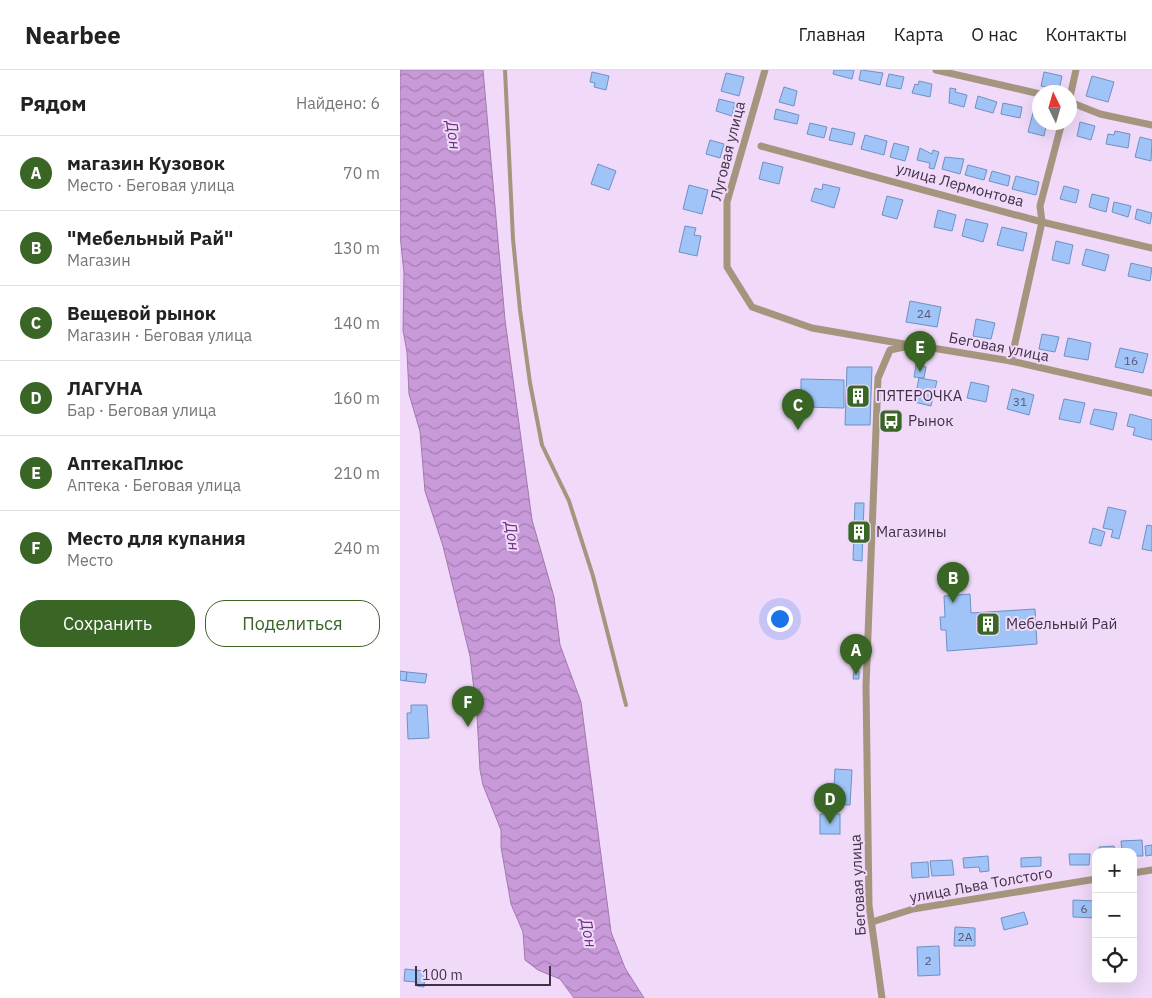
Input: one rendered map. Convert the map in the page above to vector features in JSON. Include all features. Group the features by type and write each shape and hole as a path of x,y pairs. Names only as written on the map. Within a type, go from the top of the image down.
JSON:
{"street":[{"name":"Луговая улица","path":"765,70 727,202 727,266 752,307 812,328 914,346"},
{"path":"936,70 1032,92"},
{"path":"1073,85 1076,70"},
{"path":"1077,105 1100,114 1152,125"},
{"path":"1011,361 1042,222 1040,206 1060,130"},
{"name":"улица Лермонтова","path":"761,146 1042,222 1152,248"},
{"name":"Беговая улица","path":"882,998 869,906 866,686 878,378 890,350 914,346 1011,361 1152,394"},
{"path":"1137,872 1152,870"},
{"name":"улица Льва Толстого","path":"872,922 913,909 1092,881"}],"lane":[{"path":"505,70 513,239 530,383 542,446 569,501 590,567 626,705"}],"water":[{"name":"Дон","path":"400,70 483,70 505,320 532,520 554,597 560,645 581,702 611,932 625,968 644,998 574,998 560,979 538,970 525,960 523,932 511,904 501,847 501,830 483,785 480,770 477,715 470,656 443,546 425,491 420,431 409,394 407,352 403,330 404,273 400,234"}],"building":[{"path":"834,70 854,70 852,79 833,74"},
{"path":"861,70 883,73 880,85 859,80"},
{"path":"592,72 609,76 606,90 594,87 595,83 590,82"},
{"path":"1044,72 1062,76 1060,85 1041,85"},
{"path":"726,73 744,77 739,96 721,91"},
{"path":"889,74 904,77 901,89 886,86"},
{"path":"1092,76 1114,82 1108,102 1086,96"},
{"path":"919,81 932,84 930,97 912,93 915,84 918,85"},
{"path":"784,87 797,91 794,106 779,102"},
{"path":"950,88 956,89 955,92 967,95 964,107 949,103"},
{"path":"978,96 997,102 993,113 975,108"},
{"path":"719,99 735,103 732,116 716,111"},
{"path":"1003,103 1022,107 1020,118 1001,114"},
{"path":"776,109 799,115 797,124 774,119"},
{"path":"1032,117 1032,130 1045,130 1044,136 1028,132"},
{"path":"1080,122 1095,126 1091,140 1077,136"},
{"path":"810,123 827,127 824,138 807,134"},
{"path":"832,128 855,133 852,145 829,140"},
{"path":"1115,131 1130,134 1128,148 1106,144 1108,134 1114,135"},
{"path":"865,135 887,141 884,155 861,149"},
{"path":"1140,137 1152,140 1151,161 1135,157"},
{"path":"710,140 724,144 720,158 706,154"},
{"path":"894,143 909,147 905,161 890,157"},
{"path":"920,148 932,154 933,150 939,152 934,169 929,168 930,163 917,160"},
{"path":"945,157 964,159 960,174 942,169"},
{"path":"763,162 783,167 779,184 759,179"},
{"path":"598,164 616,171 609,190 591,184"},
{"path":"968,165 987,170 984,180 965,175"},
{"path":"992,171 1010,176 1008,186 989,181"},
{"path":"1016,176 1039,182 1036,195 1012,189"},
{"path":"823,184 840,188 834,208 811,201 815,188 822,190"},
{"path":"689,185 708,190 702,214 683,209"},
{"path":"1064,186 1079,190 1076,203 1060,199"},
{"path":"1092,194 1109,198 1106,212 1089,207"},
{"path":"887,196 903,200 897,219 882,215"},
{"path":"1114,202 1131,206 1128,217 1112,212"},
{"path":"1137,209 1152,213 1150,224 1135,219"},
{"path":"938,210 956,215 952,231 934,227"},
{"path":"966,219 988,224 983,242 962,236"},
{"path":"685,226 696,228 694,235 701,236 697,256 679,252"},
{"path":"1002,227 1027,233 1023,251 997,245"},
{"path":"1056,241 1073,245 1069,264 1052,260"},
{"path":"1086,249 1109,255 1105,271 1082,265"},
{"path":"1131,263 1152,268 1150,281 1128,276"},
{"path":"910,301 941,307 937,327 906,322"},
{"path":"976,319 995,323 991,339 973,336"},
{"path":"1042,334 1059,337 1055,352 1039,349"},
{"path":"1068,338 1091,343 1088,360 1064,356"},
{"path":"1120,348 1148,354 1143,373 1115,367"},
{"path":"916,365 926,367 924,378 914,377"},
{"name":"ПЯТЕРОЧКА","path":"847,367 872,367 870,425 845,425"},
{"path":"919,378 937,381 931,406 914,402"},
{"path":"801,379 844,380 844,408 801,407"},
{"path":"971,382 989,386 986,402 967,398"},
{"path":"1012,389 1034,395 1029,415 1007,409"},
{"path":"1064,399 1085,403 1080,423 1059,419"},
{"path":"1094,409 1117,413 1113,430 1090,424"},
{"path":"1130,414 1152,420 1152,440 1133,435 1135,428 1127,426"},
{"name":"Магазины","path":"855,503 864,503 862,561 853,560"},
{"path":"1108,507 1126,511 1119,539 1111,537 1113,530 1103,528"},
{"path":"1147,525 1152,526 1152,551 1142,549"},
{"path":"1093,528 1105,532 1101,546 1089,543"},
{"name":"Мебельный Рай","path":"970,594 971,613 1035,609 1037,644 947,651 946,630 941,630 940,617 945,617 944,596"},
{"path":"400,671 407,672 406,681 400,680"},
{"path":"854,671 859,671 859,679 853,679"},
{"path":"407,672 427,674 425,683 406,681"},
{"path":"411,705 427,705 429,738 408,739 407,713 411,713"},
{"path":"835,769 852,770 850,805 833,804"},
{"path":"820,814 840,814 840,834 820,834"},
{"path":"1142,840 1143,856 1137,856 1137,848 1122,848 1121,841"},
{"path":"1152,845 1152,855 1146,856 1145,846"},
{"path":"1114,846 1114,848 1099,848"},
{"path":"1069,854 1090,854 1089,865 1070,865"},
{"path":"988,856 989,871 980,872 979,867 964,868 963,858"},
{"path":"1041,857 1041,866 1021,867 1021,858"},
{"path":"952,860 954,875 932,876 930,861"},
{"path":"928,862 929,877 912,878 911,863"},
{"path":"1073,900 1092,901 1092,918 1073,917"},
{"path":"1024,912 1028,924 1004,930 1001,918"},
{"path":"955,927 975,928 975,946 954,946"},
{"path":"939,946 940,975 918,976 917,947"},
{"path":"405,969 425,971 424,987 417,986 417,982 404,981"}],"place":[{"name":"АптекаПлюс","path":"920,372"},
{"name":"ПЯТЕРОЧКА","path":"858,396"},
{"name":"Рынок","path":"891,421"},
{"name":"Вещевой рынок","path":"798,430"},
{"name":"Магазины","path":"859,532"},
{"name":"\"Мебельный Рай\"","path":"953,603"},
{"name":"Мебельный Рай","path":"988,624"},
{"name":"магазин Кузовок","path":"856,675"},
{"name":"Место для купания","path":"468,727"},
{"name":"ЛАГУНА","path":"830,824"}]}
